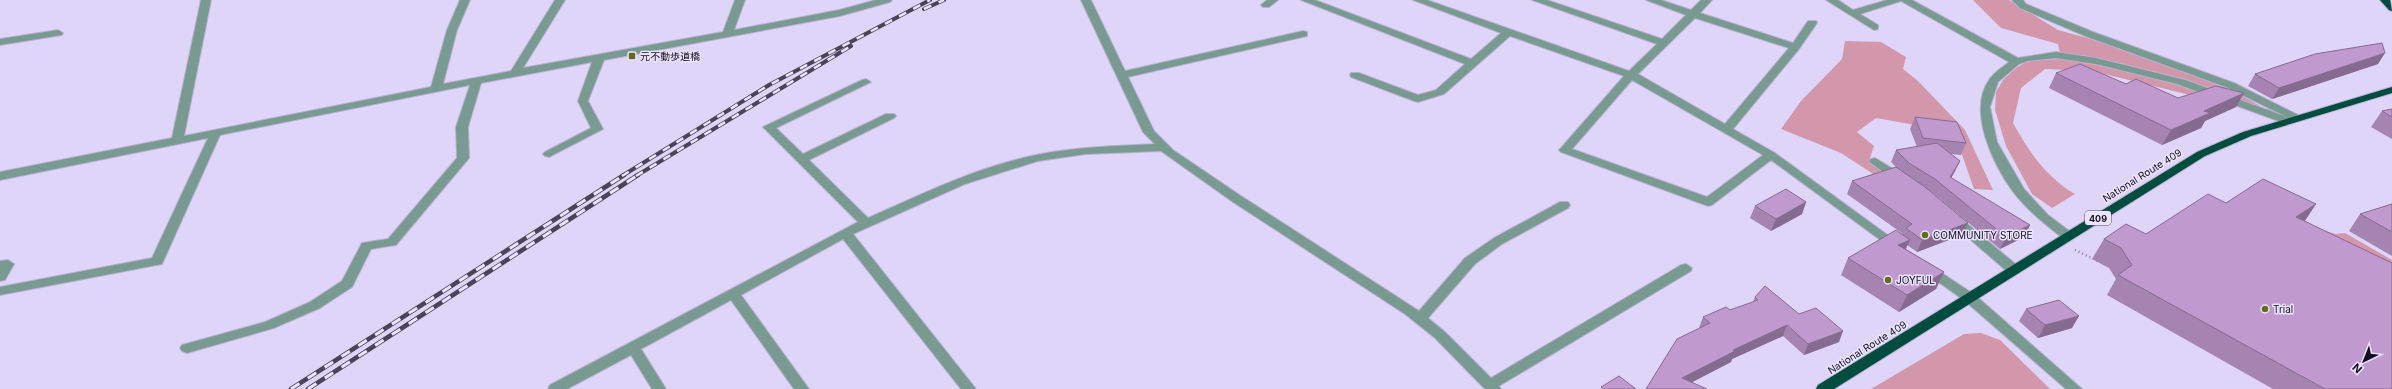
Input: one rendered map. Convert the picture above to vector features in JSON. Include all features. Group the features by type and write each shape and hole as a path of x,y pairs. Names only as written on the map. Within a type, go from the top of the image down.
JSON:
{"highway":[{"path":"2385,0 2392,8"},
{"name":"National Route 409","path":"1823,389 2200,154 2247,134 2392,90"}],"street":[{"path":"177,141 206,0"},
{"path":"436,89 452,30 465,0"},
{"path":"515,72 560,0"},
{"path":"727,35 740,0"},
{"path":"0,176 215,134 515,72 727,35 840,12 887,0"},
{"path":"1086,0 1149,132 1164,147 1237,199 1420,319 1440,335 1492,387 1686,268"},
{"path":"1306,0 1472,63"},
{"path":"1418,0 1631,75 1771,155 1906,252"},
{"path":"1537,0 1664,43"},
{"path":"1651,0 1795,47"},
{"path":"1707,0 1631,75 1565,150 1708,202 1771,155"},
{"path":"1831,0 1874,26"},
{"path":"1853,13 1898,0"},
{"path":"1905,0 2016,62"},
{"path":"2017,0 2023,6 2089,34 2230,85 2293,119"},
{"path":"1727,130 1795,47 1812,23"},
{"path":"1355,75 1418,99 1440,92 1508,32"},
{"path":"0,42 58,33"},
{"path":"1123,75 1303,34"},
{"path":"2068,236 2044,218 2019,191 1991,142 1985,107 1993,81 2016,62 2027,58 2056,55 2096,61 2181,82 2293,119"},
{"path":"550,154 597,129 582,101 599,58"},
{"path":"187,348 269,325 315,305 347,284 366,246 392,242 463,158 462,127 477,80"},
{"path":"866,82 769,127 866,223"},
{"path":"801,159 890,116"},
{"path":"0,291 157,260 215,134"},
{"path":"554,389 845,233 961,181 1037,158 1086,151 1164,147"},
{"path":"1875,161 1913,187"},
{"path":"1420,319 1470,261 1498,241 1564,205"},
{"path":"1943,210 2014,270"},
{"path":"845,233 905,311 969,389"},
{"path":"1918,261 1970,298 2075,389"},
{"path":"0,265 8,264 0,277"},
{"path":"733,293 802,389"},
{"path":"633,347 659,389"}],"path":[{"path":"2075,250 2100,262"}],"shaded area":[{"path":"1973,0 2009,0 2058,30 2098,41 2229,88 2260,106 2243,108 2092,71 2045,69 2021,88 2013,123 2025,144 2039,163 2055,180 2075,194 2052,208 2032,194 2006,146 1995,110 1996,92 2003,80 2016,68 2029,60 2061,59 2058,44 2001,28"},
{"path":"1845,41 1881,42 1906,57 1903,69 1918,81 1965,130 1993,190 1974,189 1954,132 1876,118 1857,132 1874,146 1869,161 1917,197 1904,194 1841,153 1781,129 1801,101 1842,59"},
{"path":"2311,227 2336,234 2345,233 2392,260 2392,266"},
{"path":"1981,333 2000,340 2050,389 1871,389 1964,334"}],"building":[{"path":"2382,43 2385,53 2279,88 2255,74 2315,54"},
{"path":"2080,64 2126,84 2136,79 2178,98 2216,86 2244,93 2204,111 2210,113 2171,130 2056,73"},
{"path":"2392,109 2392,117 2382,111"},
{"path":"1915,117 1957,122 1966,143 1923,138"},
{"path":"1937,143 1960,161 1950,177 2030,225 2006,237 1935,179 1909,163 1896,150"},
{"path":"1896,167 1925,187 1968,223 1922,240 1906,228 1912,224 1852,181"},
{"path":"2263,179 2316,204 2296,217 2392,263 2392,389 2325,389 2118,275 2132,265 2121,248 2104,239 2126,224 2146,234 2208,194 2226,203"},
{"path":"1786,189 1806,202 1776,219 1755,206"},
{"path":"2392,204 2392,232 2360,214"},
{"path":"1896,230 1910,240 1898,245 1944,272 1907,295 1848,258"},
{"path":"1765,286 1799,314 1816,308 1843,331 1808,344 1787,325 1733,350 1735,351 1682,378 1707,389 1646,389 1677,339 1710,323 1703,317 1726,307 1730,310 1758,300 1755,297"},
{"path":"2059,300 2079,316 2045,325 2026,309"},
{"path":"1619,376 1636,389 1603,389 1601,387"}],"railway":[{"path":"622,176 769,85 930,0"},
{"path":"924,9 944,0"},
{"path":"636,176 851,46"},
{"path":"291,389 624,175"},
{"path":"308,389 638,175"}],"place":[{"name":"元不動歩道橋","path":"632,56"},
{"name":"COMMUNITY STORE","path":"1925,235"},
{"name":"JOYFUL","path":"1888,280"},
{"name":"Trial","path":"2265,309"}]}
